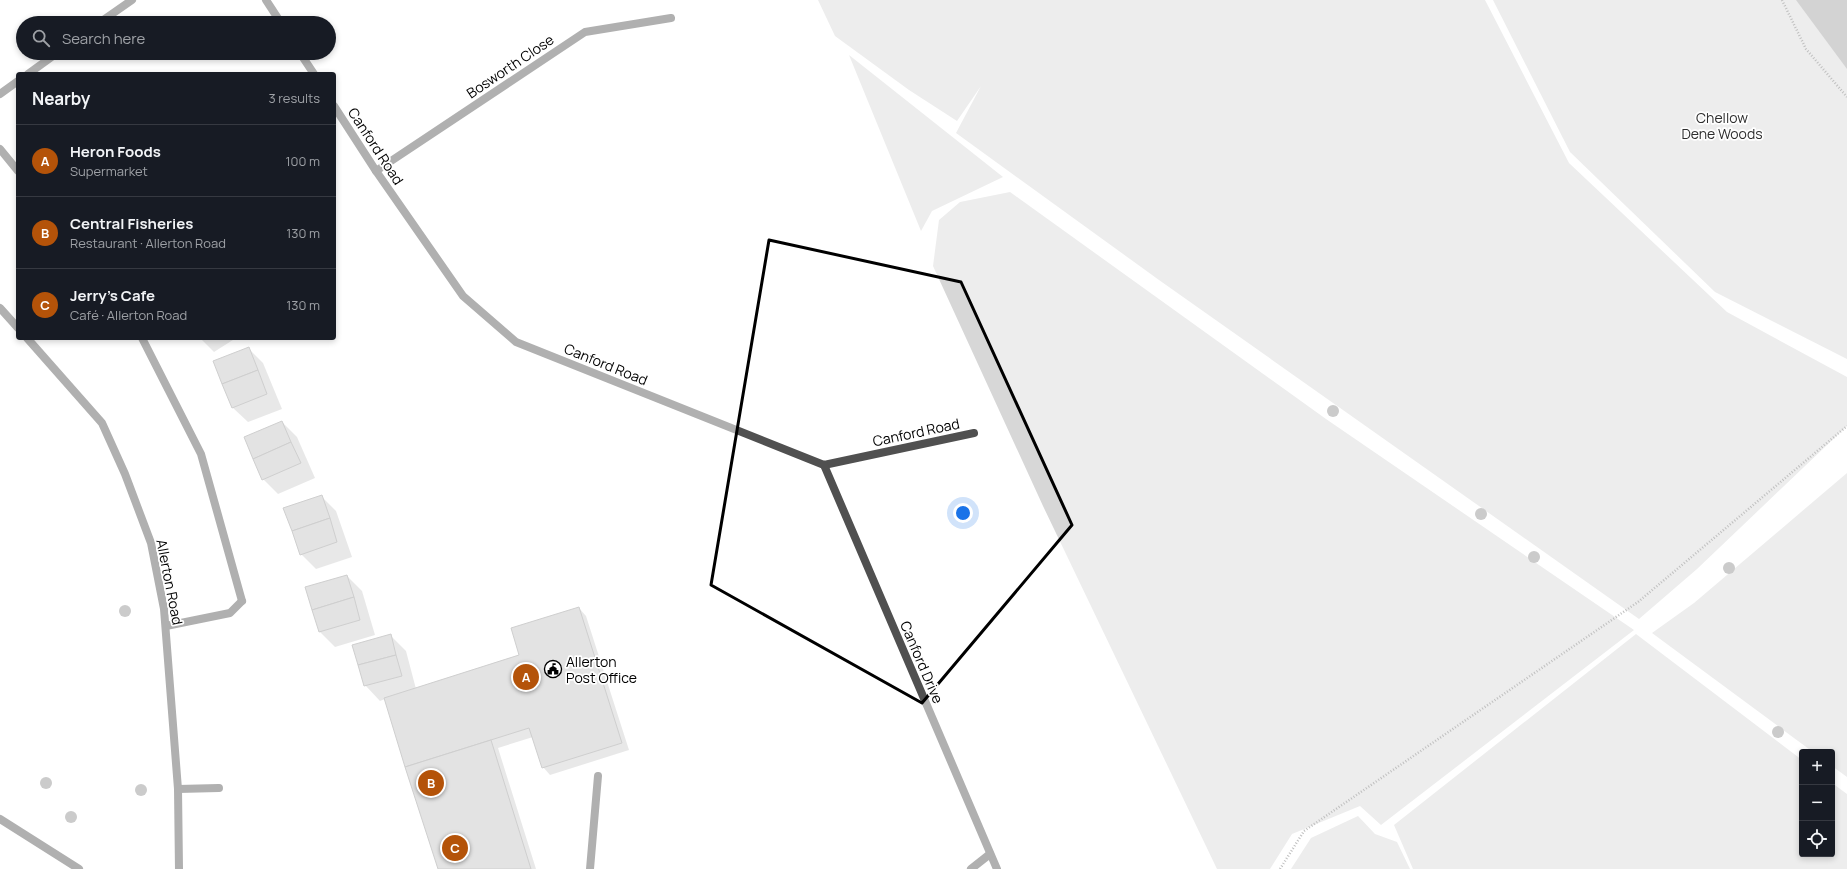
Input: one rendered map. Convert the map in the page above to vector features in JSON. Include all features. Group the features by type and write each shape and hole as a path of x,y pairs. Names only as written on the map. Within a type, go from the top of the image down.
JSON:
{"street":[{"path":"109,16 132,0"},
{"path":"266,0 276,16"},
{"name":"Bosworth Close","path":"376,171 585,32 671,18"},
{"path":"31,72 47,60"},
{"path":"305,60 313,72"},
{"path":"0,94 16,82"},
{"name":"Canford Road","path":"336,109 376,171 463,296 516,342 824,465 974,433"},
{"path":"0,149 16,168"},
{"path":"0,308 16,326"},
{"name":"Allerton Road","path":"29,340 102,423 125,474 151,542 166,626 178,789 179,869"},
{"path":"143,340 201,454 242,601 230,613 166,626"},
{"name":"Canford Drive","path":"824,465 996,869"},
{"path":"590,869 598,776"},
{"path":"178,789 219,788"},
{"path":"0,819 79,869"},
{"path":"971,869 990,854"}],"path":[{"path":"1782,0 1806,49 1847,97"},
{"path":"1280,869 1304,832 1638,602 1847,426"}],"highlighted area":[{"path":"769,240 961,282 1072,525 922,703 711,585"}],"green space":[{"path":"818,0 1485,0 1569,163 1727,312 1847,377 1847,426 1697,569 1639,619 1159,280 956,133 981,86 957,121 909,90 835,36"},
{"name":"Chellow Dene Woods","path":"1493,0 1847,0 1847,359 1715,292 1570,152"},
{"path":"849,55 1003,177 932,211 921,231"},
{"path":"1010,192 1326,419 1634,630 1381,825 1360,806 1292,834 1270,869 1217,869 1043,506 933,266 939,220 960,202"},
{"path":"1847,473 1847,777 1835,768 1835,749 1809,749 1652,633 1694,603"},
{"path":"1636,634 1799,758 1799,857 1835,857 1835,785 1847,794 1847,869 1413,869 1394,825"},
{"path":"1358,816 1375,834 1397,842 1410,869 1291,869 1311,838"}],"shaded area":[{"path":"1796,0 1847,0 1847,69"}],"building":[{"path":"249,347 258,370 222,384 213,361"},
{"path":"258,370 267,394 232,408 222,384"},
{"path":"282,421 291,442 253,459 244,437"},
{"path":"291,442 301,463 262,480 253,459"},
{"path":"322,495 330,518 292,531 283,508"},
{"path":"330,518 337,542 300,555 292,531"},
{"path":"347,575 354,597 312,610 305,587"},
{"path":"354,597 360,620 319,632 312,610"},
{"path":"579,607 622,743 542,768 529,728 405,767 384,698 519,655 511,628"},
{"path":"391,634 396,655 358,665 352,645"},
{"path":"396,655 402,676 364,686 358,665"},
{"path":"491,740 531,869 438,869 405,767"}],"place":[{"name":"Allerton Post Office","path":"553,669"},
{"name":"Heron Foods","path":"526,677"},
{"name":"Central Fisheries","path":"431,783"},
{"name":"Jerry's Cafe","path":"455,848"}]}
